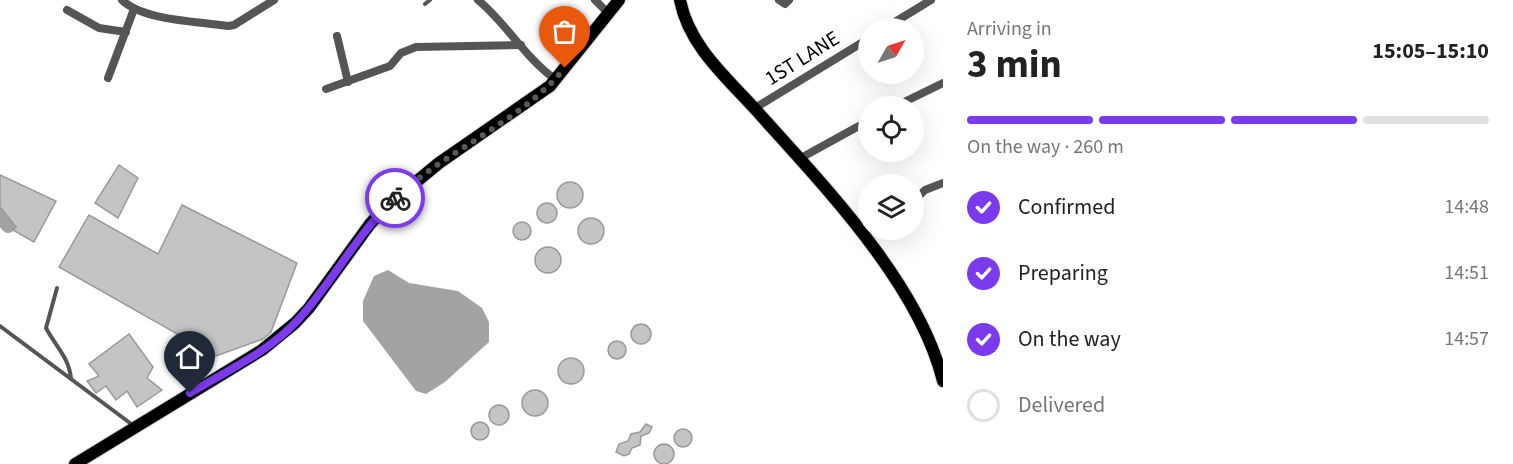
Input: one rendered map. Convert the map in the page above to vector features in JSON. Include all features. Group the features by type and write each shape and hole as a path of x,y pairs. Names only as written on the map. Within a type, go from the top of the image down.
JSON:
{"main road":[{"path":"75,464 262,350 280,336 309,308 370,224 395,198 439,163 534,99 556,80 619,0"},
{"path":"678,3 697,42 754,108 858,221"},
{"path":"872,240 917,312 937,355 943,381"}],"street":[{"path":"122,0 134,9 173,20 232,26 274,0"},
{"path":"478,0 502,22 543,71 556,80"},
{"path":"595,0 609,14"},
{"path":"779,0 785,4 789,0"},
{"path":"901,18 931,0"},
{"path":"108,78 134,9"},
{"path":"67,10 99,28 126,32"},
{"path":"337,36 348,81"},
{"path":"326,90 390,66 401,53 416,47 521,45"},
{"name":"1ST LANE","path":"754,108 858,45"},
{"path":"916,96 943,82"},
{"path":"800,159 858,127"},
{"path":"924,191 943,183"}],"lane":[{"path":"424,4 430,0"},
{"path":"57,288 46,328 56,346 69,362 72,379"},
{"path":"0,326 135,427"}],"shaded area":[{"path":"388,270 409,283 458,291 482,308 489,322 489,342 445,382 426,394 416,391 363,321 363,301 374,276"}],"building":[{"path":"119,165 138,178 118,218 95,203"},
{"path":"0,175 56,201 34,242 13,230 16,227 0,207"},
{"path":"570,182 579,186 583,195 579,204 570,208 561,204 557,195 561,186"},
{"path":"547,203 554,206 557,213 554,220 547,223 540,220 537,213 540,206"},
{"path":"182,205 297,263 271,332 263,339 216,356 59,267 89,215 158,254"},
{"path":"591,218 600,222 604,231 600,240 591,244 582,240 578,231 582,222"},
{"path":"518,222 526,222 531,227 529,238 518,240 513,235 513,227"},
{"path":"548,247 557,251 561,260 557,269 548,273 539,269 535,260 539,251"},
{"path":"641,324 648,327 651,334 648,341 641,344 634,341 631,334 634,327"},
{"path":"129,334 153,367 147,378 162,390 137,407 127,391 116,400 106,386 96,393 87,381 99,376 89,364"},
{"path":"613,341 621,341 626,346 624,357 613,359 608,354 608,346"},
{"path":"571,358 580,362 584,371 580,380 571,384 562,380 558,371 562,362"},
{"path":"535,390 544,394 548,403 544,412 535,416 526,412 522,403 526,394"},
{"path":"499,405 506,408 509,415 506,422 499,425 492,422 489,415 492,408"},
{"path":"476,422 484,422 489,427 487,438 476,440 471,435 471,427"},
{"path":"646,424 652,427 649,433 641,436 640,445 632,448 629,454 624,456 616,452 619,444 628,441 631,434 640,432"},
{"path":"679,429 687,429 692,434 690,445 679,447 674,442 674,434"},
{"path":"664,444 671,447 674,454 671,461 664,464 657,461 654,454 657,447"}],"waterway":[{"path":"0,215 8,226"}],"way so far":[{"path":"395,198 439,163 534,99 550,86 565,68"}],"route":[{"path":"190,393 262,350 295,323 321,293 370,224 395,198"}]}
